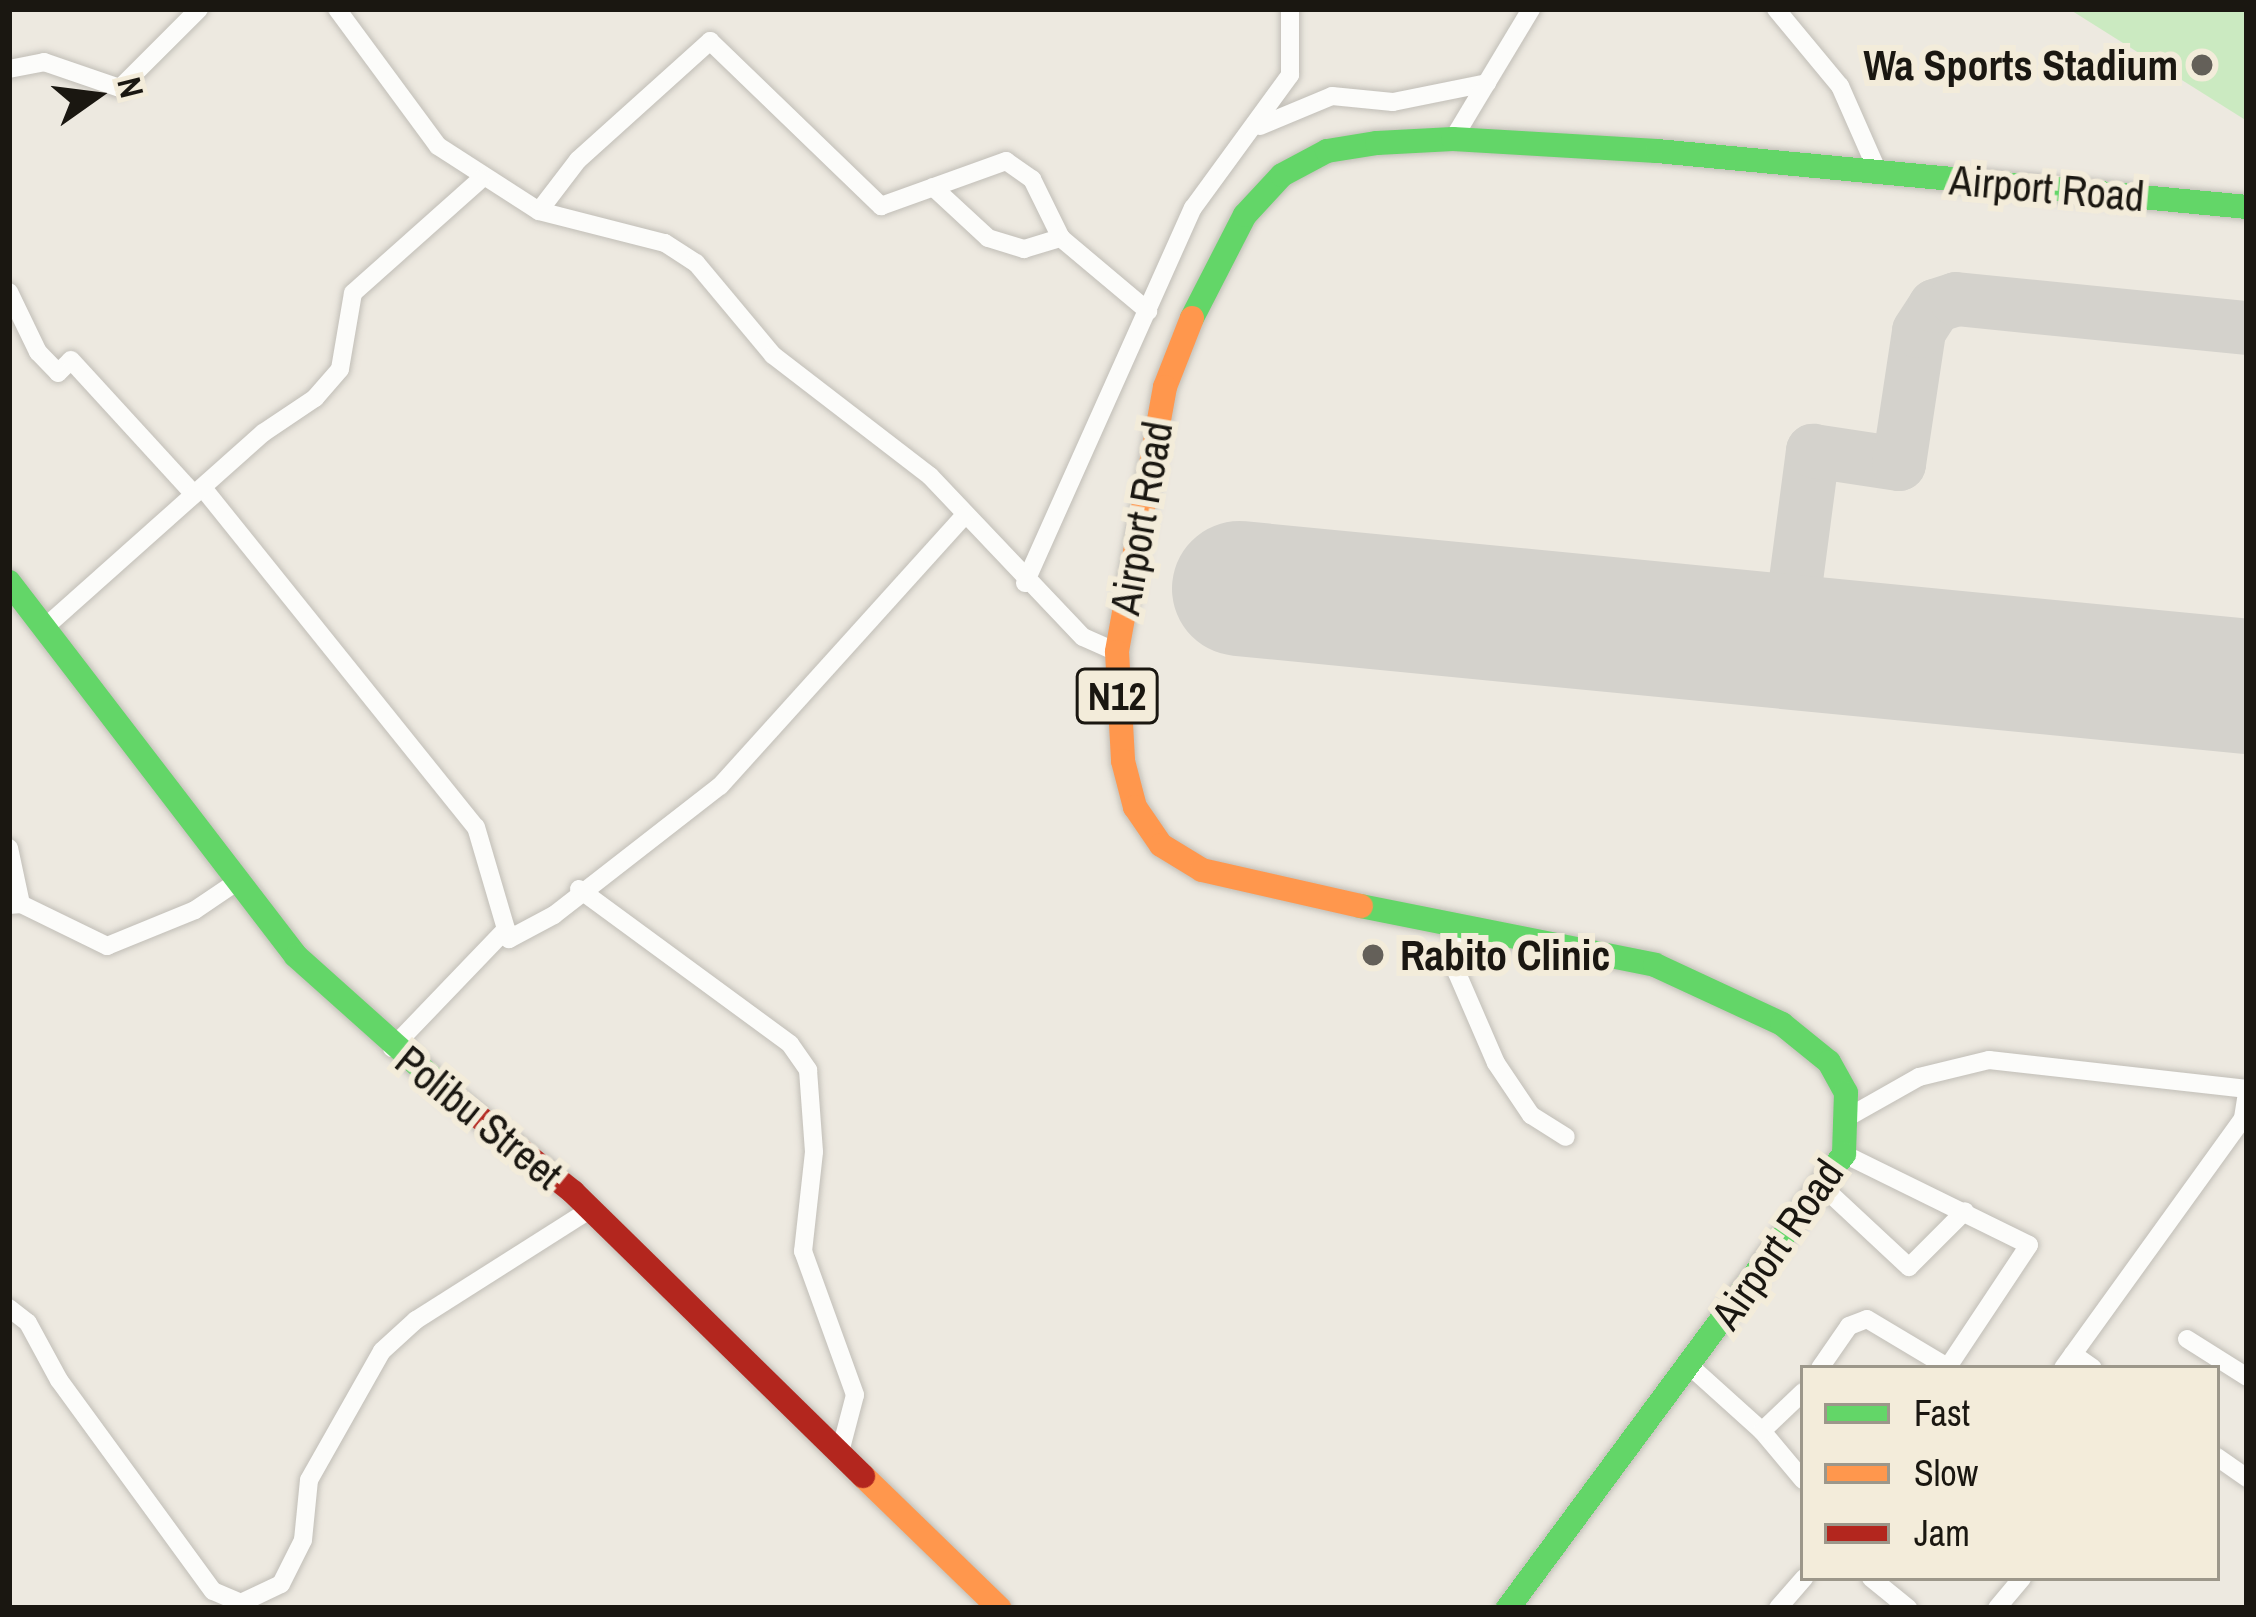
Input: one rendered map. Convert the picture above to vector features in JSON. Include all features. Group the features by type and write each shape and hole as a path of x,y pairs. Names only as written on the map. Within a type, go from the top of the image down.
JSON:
{"main road":[{"name":"Airport Road","path":"1513,1607 1844,1154 1850,1116 1839,1077 1814,1046 1710,987 1628,957 1257,886 1202,870 1161,845 1136,807 1123,761 1117,652 1166,388 1205,284 1245,214 1282,175 1327,151 1453,139 2247,207"},
{"name":"Polibu Street","path":"9,582 235,883 296,956 392,1048 483,1113 591,1209 999,1608"}],"street":[{"path":"9,68 44,62 120,88 199,9"},
{"path":"1025,583 1192,208 1258,127 1290,75 1290,9"},
{"path":"1453,139 1531,9"},
{"path":"1776,9 1840,86 1878,172"},
{"path":"344,11 438,146 481,179 538,211 665,243 696,263 773,355 930,476 1025,583 1083,638 1117,652"},
{"path":"538,211 578,160 710,41 881,206 1006,161 1032,179 1060,238 1148,310"},
{"path":"1258,127 1332,96 1393,101 1487,83"},
{"path":"43,628 198,491 315,398 340,370 353,293 481,179"},
{"path":"933,188 988,238 1024,249 1060,238"},
{"path":"9,292 38,352 58,373 71,360 198,491 476,827 509,939"},
{"path":"509,939 554,915 579,889 720,787 965,515"},
{"path":"9,848 15,904 107,946 195,910 235,883"},
{"path":"579,889 790,1044 808,1070 814,1152 803,1251 855,1395 840,1452"},
{"path":"1453,922 1457,973 1496,1063 1531,1114 1566,1137"},
{"path":"392,1048 506,929 509,939"},
{"path":"1850,1116 1919,1077 1989,1060 2247,1091 2243,1118 2068,1361"},
{"path":"1844,1154 2024,1238 2030,1252 1947,1365"},
{"path":"1822,1186 1909,1267 1965,1211"},
{"path":"9,1308 28,1323 59,1380 214,1591 241,1604 281,1584 304,1540 309,1480 382,1351 416,1320 591,1209"},
{"path":"1822,1365 1849,1326 1867,1319 1943,1365"},
{"path":"2187,1339 2247,1377"},
{"path":"1690,1367 1762,1431 1800,1476"},
{"path":"1762,1431 1800,1395"},
{"path":"2220,1458 2247,1478"},
{"path":"1778,1608 1801,1581"},
{"path":"1875,1581 1902,1603"},
{"path":"1997,1608 2020,1581"}],"green space":[{"name":"Wa Sports Stadium","path":"2069,9 2247,9 2247,121"}],"taxiway":[{"path":"1788,641 1813,451 1899,464 1919,331 1935,306 1956,299 2247,328"}],"runway":[{"path":"1239,588 2247,686"}],"traffic: fast":[{"path":"1192,318 1245,215 1282,175 1327,151 1377,143 1453,139 1657,151 2247,207"},
{"path":"9,582 296,956 449,1093"},
{"path":"1361,906 1655,965 1782,1024 1829,1062 1846,1093 1844,1154 1508,1608"}],"traffic: slow":[{"path":"1192,318 1165,387 1117,652 1123,761 1135,807 1161,845 1202,870 1361,906"},
{"path":"863,1476 999,1608"}],"traffic: jam":[{"path":"449,1093 573,1192 863,1476"}],"place":[{"name":"Wa Sports Stadium","path":"2202,65"},
{"name":"Rabito Clinic","path":"1373,955"}]}
